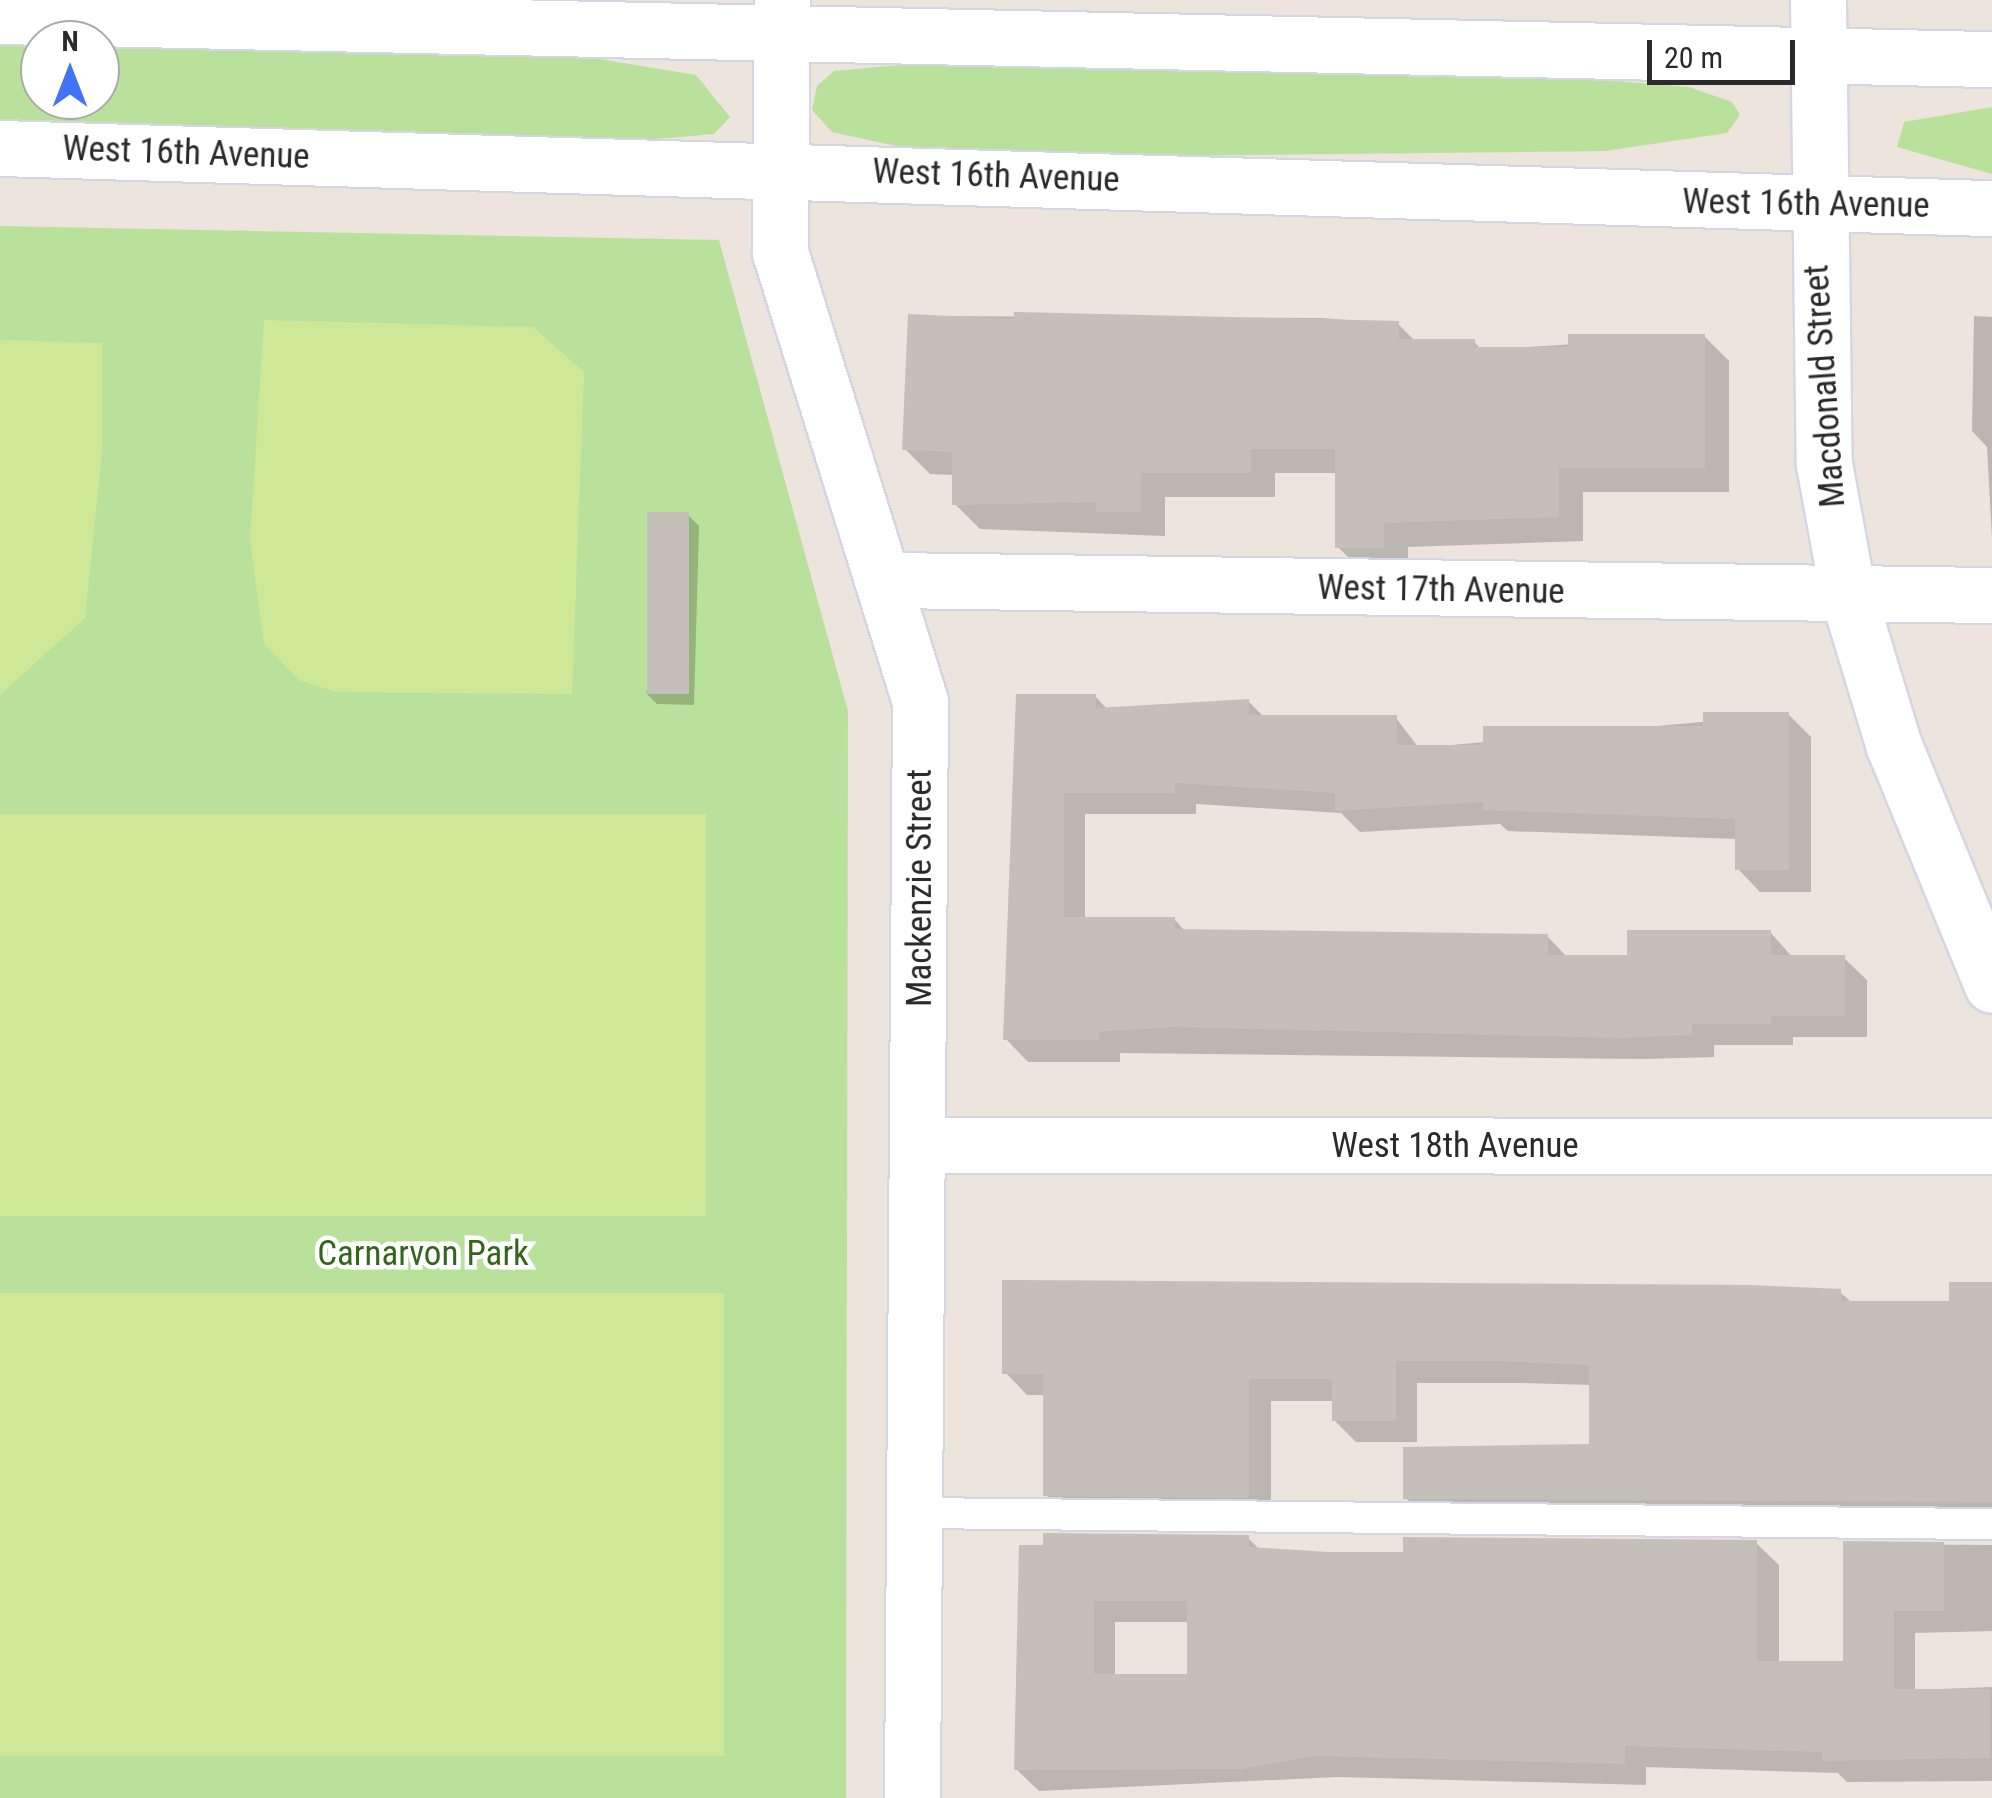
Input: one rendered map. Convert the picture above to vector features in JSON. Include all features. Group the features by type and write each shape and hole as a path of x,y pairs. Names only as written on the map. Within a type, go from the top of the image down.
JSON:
{"street":[{"name":"Macdonald Street","path":"1818,0 1815,205 1824,464 1848,595 1974,900 1992,985"},
{"path":"0,16 782,18 1992,59"},
{"name":"Mackenzie Street","path":"782,18 780,252 889,580 920,702 912,1798"},
{"name":"West 16th Avenue","path":"0,148 780,168 1992,208"},
{"name":"West 17th Avenue","path":"889,580 1992,595"},
{"name":"West 18th Avenue","path":"919,1145 1992,1146"}],"lane":[{"path":"915,1513 1992,1524"}],"green space":[{"path":"0,36 20,36 20,120 120,120 120,39 539,49 696,75 730,117 714,134 566,147 0,135"},
{"path":"955,60 1541,75 1689,87 1732,102 1740,115 1727,133 1605,151 1162,156 924,152 832,132 812,110 817,86 834,71"},
{"path":"1992,107 1992,174 1897,147 1904,122"},
{"name":"Carnarvon Park","path":"0,226 719,240 848,711 846,1798 0,1798"},
{"path":"264,320 533,327 584,372 572,694 336,692 299,680 264,644 250,541"},
{"path":"0,340 102,343 102,452 85,618 0,695"},
{"path":"0,814 706,814 706,1216 0,1216"},
{"path":"0,1293 724,1293 724,1756 0,1756"}],"building":[{"path":"1014,312 1399,321 1399,339 1475,339 1475,347 1568,347 1568,334 1705,334 1705,468 1559,468 1559,517 1384,523 1384,548 1335,548 1335,449 1251,449 1251,473 1141,473 1141,512 1096,512 1096,502 952,505 952,452 902,450 908,314 1014,319"},
{"path":"647,512 689,512 689,694 647,694"},
{"path":"1016,694 1096,694 1096,708 1249,699 1249,715 1397,715 1397,745 1483,745 1483,726 1703,726 1703,712 1789,712 1789,870 1735,870 1735,819 1483,810 1483,802 1335,811 1335,793 1175,783 1175,793 1064,793 1064,917 1175,917 1175,929 1548,934 1548,955 1627,955 1627,930 1771,930 1771,955 1845,955 1845,1016 1771,1016 1771,1024 1692,1024 1692,1035 1619,1038 1175,1027 1099,1032 1099,1040 1003,1040"},
{"path":"1002,1280 1751,1285 1841,1289 1841,1301 1949,1301 1949,1282 1992,1282 1992,1502 1403,1499 1403,1447 1589,1444 1589,1365 1497,1361 1396,1361 1396,1421 1332,1421 1332,1379 1249,1379 1249,1498 1043,1496 1043,1374 1002,1374"},
{"path":"1043,1533 1249,1535 1249,1547 1329,1552 1403,1552 1403,1537 1757,1540 1757,1661 1843,1661 1843,1541 1944,1542 1944,1611 1894,1611 1894,1689 1990,1689 1990,1758 1822,1761 1822,1752 1625,1746 1625,1764 1314,1756 1243,1769 1014,1770 1019,1545 1043,1545","holes":["1094,1601 1187,1601 1187,1674 1094,1674"]}]}
